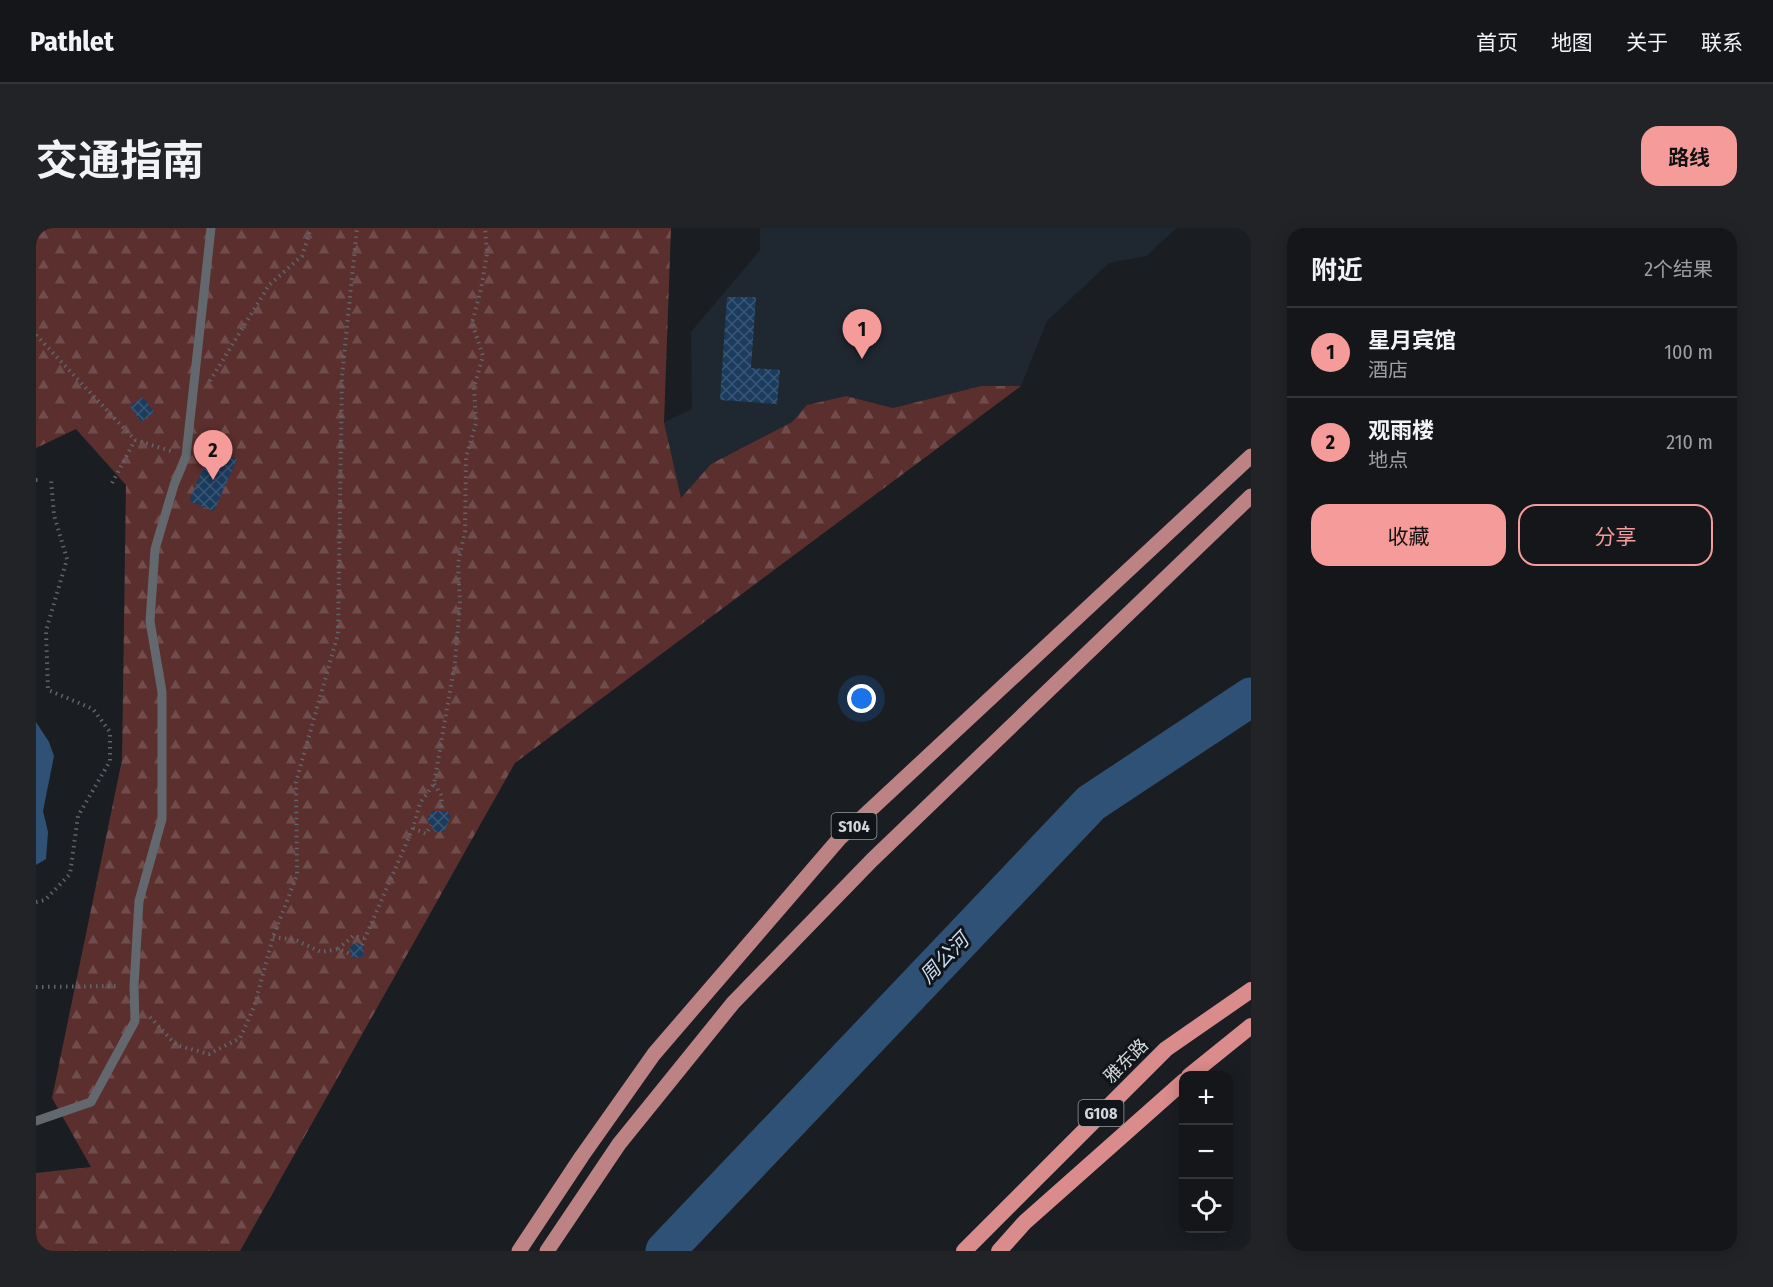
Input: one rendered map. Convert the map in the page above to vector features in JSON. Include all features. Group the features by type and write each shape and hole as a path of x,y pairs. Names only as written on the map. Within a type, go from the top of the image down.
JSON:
{"highway":[{"name":"雅东路","path":"964,1251 1166,1048 1251,990"},
{"path":"1196,1071 1251,1026"},
{"name":"G108","path":"999,1251 1024,1222 1179,1085"}],"main road":[{"name":"S104","path":"519,1251 654,1054 839,839 1251,456"},
{"name":"S104","path":"547,1251 619,1144 733,1003 872,860 1251,495"}],"lane":[{"path":"36,1121 91,1102 135,1021 134,986 139,901 162,819 162,692 150,621 156,549 174,485 186,456 211,228"}],"path":[{"path":"209,383 269,285 302,256 311,228"},
{"path":"135,1001 176,1045 209,1054 240,1038 254,1007 273,937 297,875 296,782 338,634 342,376 357,228"},
{"path":"362,945 413,828 420,803 434,784 456,662 460,604 458,564 465,532 466,457 476,423 474,387 483,356 472,323 482,289 487,254 485,228"},
{"path":"36,335 135,440 186,456"},
{"path":"112,483 135,440"},
{"path":"36,902 45,900 70,874 78,816 110,761 110,732 93,709 48,690 46,631 67,559 54,515 51,480"},
{"path":"434,784 442,796 441,811"},
{"path":"413,828 426,834 431,825"},
{"path":"338,949 352,936 364,938"},
{"path":"273,937 296,940 321,952 338,949 351,954"},
{"path":"36,987 134,986"}],"shaded area":[{"path":"760,228 1176,228 1147,256 1109,263 1047,321 1021,386 981,386 893,408 846,396 808,405 792,422 711,464 681,499 664,422 692,409 691,332 760,250"}],"green space":[{"path":"36,228 671,228 664,422 681,498 711,464 792,422 807,405 846,396 893,408 981,386 1021,386 515,763 240,1251 36,1251 36,1173 91,1167 52,1098 122,760 126,485 76,429 36,448"}],"water":[{"path":"36,722 49,742 54,756 43,811 48,832 46,859 36,865"}],"building":[{"path":"727,297 756,297 751,368 780,370 777,404 720,400"},
{"path":"143,397 154,412 141,422 130,406"},
{"path":"212,448 237,459 214,511 189,501"},
{"path":"432,811 447,811 451,816 444,832 435,832 427,819"},
{"path":"356,942 364,947 363,957 352,958 349,948"}],"waterway":[{"name":"周公河","path":"665,1251 1091,803 1251,697"}],"place":[{"name":"星月宾馆","path":"862,359"},
{"name":"观雨楼","path":"213,480"}]}
